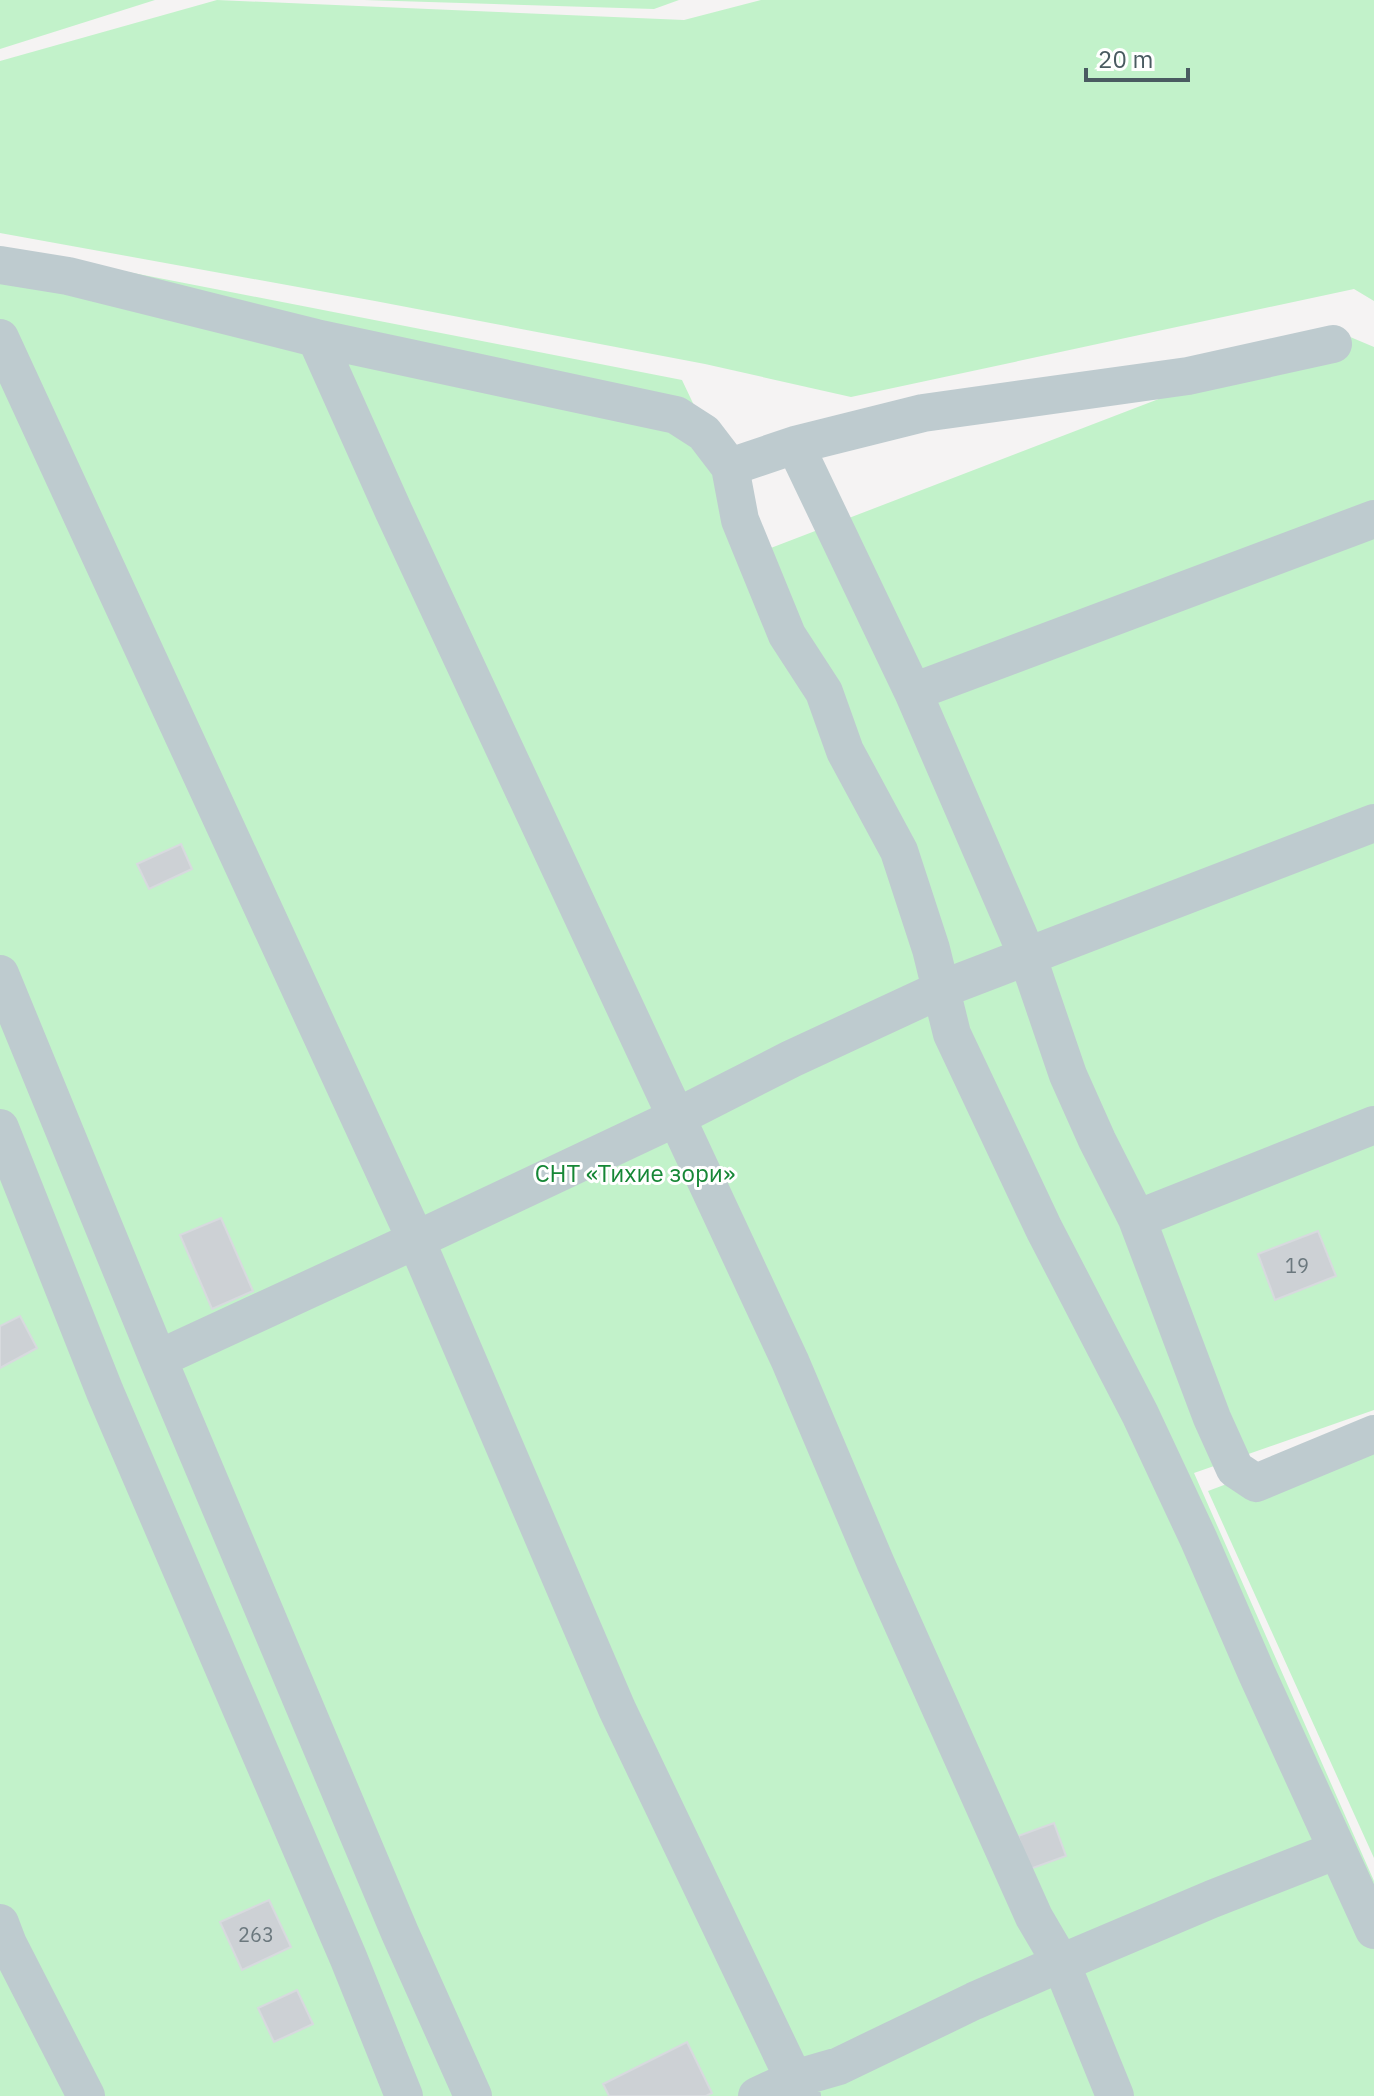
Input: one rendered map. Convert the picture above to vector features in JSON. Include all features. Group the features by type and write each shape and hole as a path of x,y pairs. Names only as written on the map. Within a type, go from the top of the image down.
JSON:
{"street":[{"path":"0,265 68,276 316,338 676,415 704,433 730,467 740,520 787,635 824,692 845,751 899,851 942,989 952,1034 1044,1229 1153,1442 1374,1930"},
{"path":"0,338 416,1240 617,1709 798,2087"},
{"path":"316,338 790,1361 889,1593 1034,1917 1061,1963 1115,2096"},
{"path":"730,467 795,445 923,413 1188,376 1333,344"},
{"path":"795,445 913,692 1027,955 1068,1075 1137,1219 1212,1418 1235,1469 1256,1483 1374,1434"},
{"path":"913,692 1374,519"},
{"path":"158,1359 675,1118 791,1059 942,989 1374,823"},
{"path":"0,974 158,1359 400,1933 473,2096"},
{"path":"1137,1219 1374,1125"},
{"path":"0,1128 105,1392 348,1957 404,2096"},
{"path":"757,2096 798,2087 974,2001 1212,1899 1337,1850"},
{"path":"0,1923 86,2096"},
{"path":"348,1957 400,1933"}],"green space":[{"path":"0,0 155,0 0,49"},
{"path":"217,0 684,20 761,0 1374,0 1374,301 1354,289 851,397 705,364 0,233 0,61"},
{"path":"364,0 679,0 654,9"},
{"name":"СНТ «Тихие зори»","path":"0,247 682,380 763,551 1336,331 1374,347 1374,1410 1194,1473 1374,1881 1374,2096 0,2096"},
{"path":"1374,1429 1374,1858 1208,1491"}],"building":[{"path":"181,844 192,869 149,889 137,864"},
{"path":"221,1218 253,1291 212,1309 180,1235"},
{"path":"1318,1231 1336,1276 1275,1300 1258,1254"},
{"path":"20,1316 37,1348 0,1368 0,1326"},
{"path":"1054,1823 1066,1856 1030,1869 1018,1836"},
{"path":"269,1900 291,1947 242,1970 220,1922"},
{"path":"297,1990 313,2024 274,2042 258,2008"},
{"path":"687,2042 712,2093 706,2096 609,2096 603,2084"}]}
